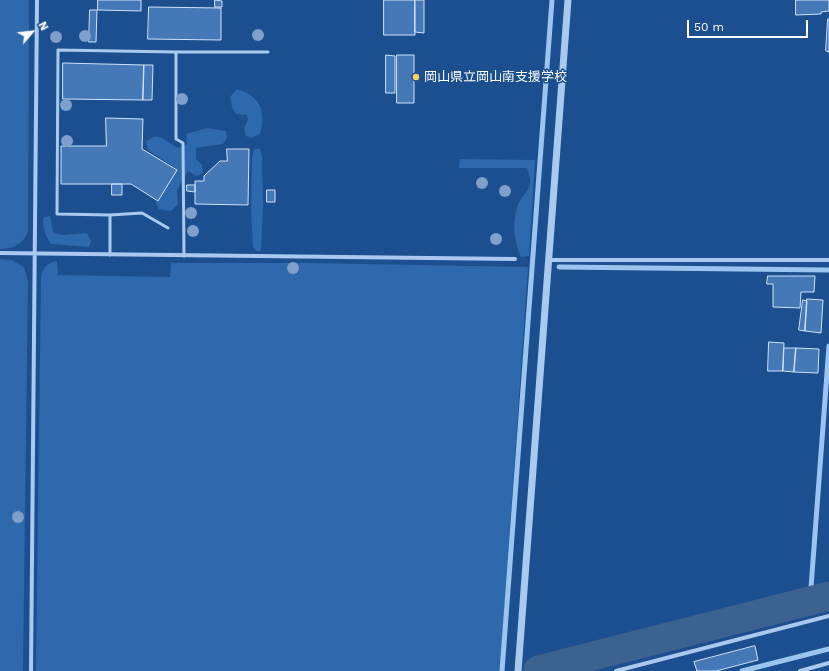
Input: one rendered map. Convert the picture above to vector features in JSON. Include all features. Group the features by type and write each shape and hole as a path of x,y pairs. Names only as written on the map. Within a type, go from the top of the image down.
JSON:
{"street":[{"path":"31,671 37,0"},
{"path":"518,671 568,0"},
{"path":"0,253 515,259"},
{"path":"549,260 829,260"},
{"path":"616,671 829,616"},
{"path":"800,671 829,663"}],"lane":[{"path":"168,228 142,213 110,215 57,214 58,50 268,52"},
{"path":"176,52 176,139 183,143 184,256"},
{"path":"110,215 110,255"}],"shaded area":[{"path":"0,0 29,0 28,230 24,239 18,245 0,249"},
{"path":"237,89 245,92 256,100 262,112 263,118 260,134 252,138 246,136 244,128 248,120 247,115 236,114 232,107 230,97"},
{"path":"207,128 226,131 227,138 223,144 196,148 196,159 202,165 203,173 197,176 188,171 177,190 178,204 171,211 159,209 156,202 177,169 148,150 146,142 151,138 159,137 179,148 187,144 186,134"},
{"path":"254,149 260,149 262,156 263,206 261,251 257,251 253,247 251,211 252,157"},
{"path":"460,159 535,160 529,256 521,257 515,239 514,227 517,208 522,197 528,190 530,182 527,168 459,168"},
{"path":"50,216 53,232 62,235 87,233 91,241 89,247 51,244 47,238 43,222 43,218"},
{"path":"0,259 11,260 24,267 28,281 23,671 0,671"},
{"path":"57,261 58,275 170,277 171,263 309,263 528,267 500,671 36,671 41,277 46,266"}],"building":[{"path":"98,0 141,0 141,11 98,10"},
{"path":"215,0 222,1 222,7 215,7"},
{"path":"384,0 415,0 415,35 384,35"},
{"path":"415,0 424,0 424,33 415,32"},
{"path":"796,0 829,0 829,11 821,12 821,14 796,15"},
{"path":"149,7 221,8 221,40 148,39"},
{"path":"90,10 97,10 96,42 89,42"},
{"path":"829,19 829,52 826,51"},
{"path":"386,55 395,56 395,93 386,93"},
{"path":"397,55 414,55 414,103 397,103"},
{"path":"63,63 144,65 143,100 63,99"},
{"path":"144,65 153,65 152,100 143,100"},
{"path":"106,118 143,119 142,149 177,170 158,201 131,184 61,184 61,146 106,146"},
{"path":"227,149 249,149 248,205 195,204 195,181 204,181 204,176 220,161 227,161"},
{"path":"112,184 122,184 122,195 112,195"},
{"path":"187,185 195,185 195,192 187,191"},
{"path":"267,190 275,190 275,202 267,202"},
{"path":"768,276 815,276 814,292 801,292 800,308 773,307 773,284 767,284"},
{"path":"807,299 823,300 821,333 805,331"},
{"path":"803,300 807,301 805,331 799,330"},
{"path":"769,342 784,343 783,371 768,371"},
{"path":"784,348 796,348 794,372 783,371"},
{"path":"796,348 819,349 818,373 794,372"},
{"path":"755,646 758,660 716,671 697,671 694,662"}],"waterway":[{"path":"502,671 552,0"},
{"path":"559,267 829,270"},
{"path":"810,601 829,346"},
{"path":"538,670 829,596"},
{"path":"742,671 829,649"}],"place":[{"name":"岡山県立岡山南支援学校","path":"416,77"}]}
